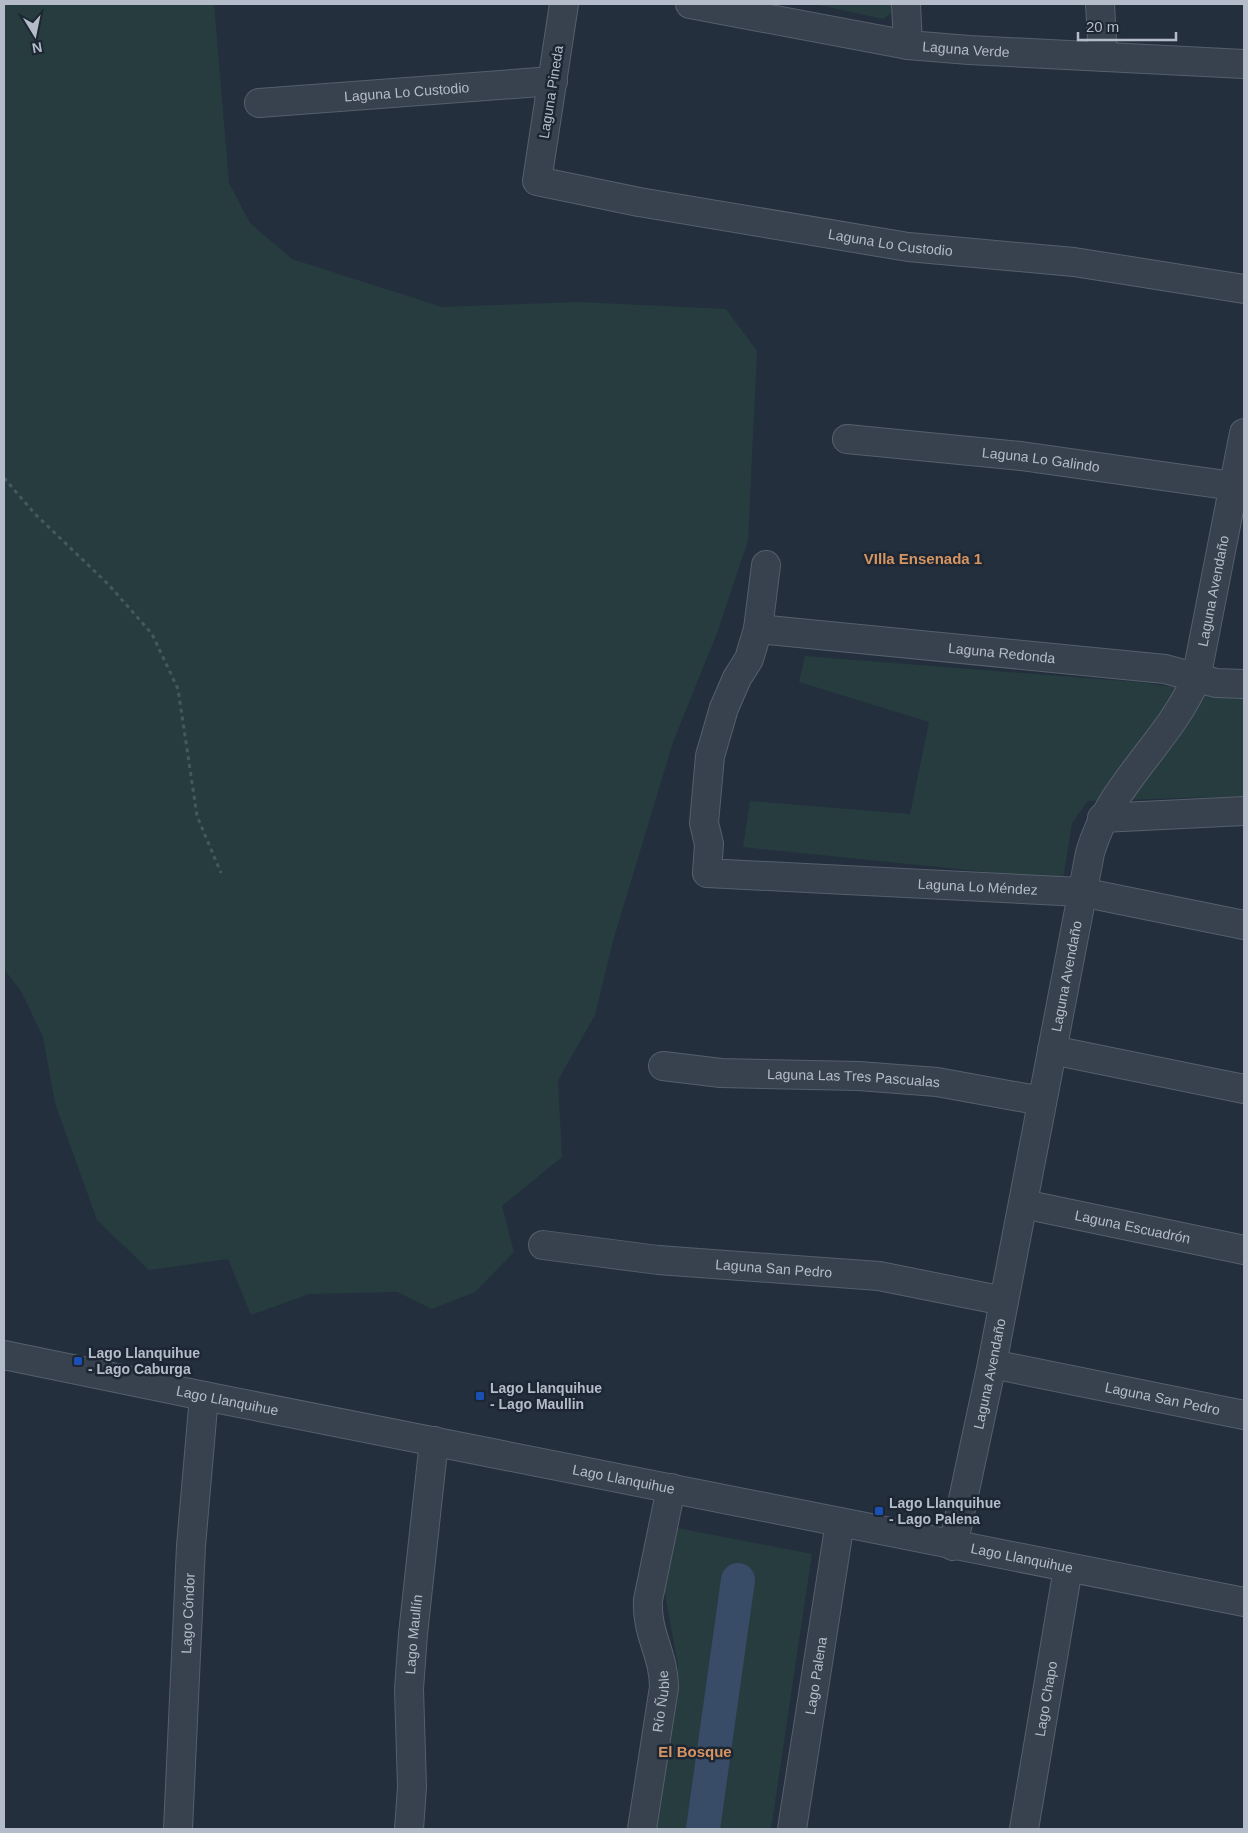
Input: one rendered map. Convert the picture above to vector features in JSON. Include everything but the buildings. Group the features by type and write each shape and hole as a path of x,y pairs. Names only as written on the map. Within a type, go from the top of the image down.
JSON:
{"street":[{"name":"Laguna Pineda","path":"538,181 564,4"},
{"name":"Laguna Verde","path":"690,4 908,45 969,50 1244,64"},
{"path":"906,4 908,45"},
{"path":"1100,4 1103,57"},
{"name":"Laguna Lo Custodio","path":"258,103 552,81"},
{"name":"Laguna Lo Custodio","path":"538,181 639,202 908,247 1074,262 1244,289"},
{"name":"Laguna Avendaño","path":"953,1546 992,1364 1081,892 1095,835 1102,818 1182,709 1196,678 1235,503 1244,433"},
{"name":"Laguna Lo Galindo","path":"848,439 1021,456 1235,503"},
{"path":"758,629 766,565"},
{"name":"Laguna Redonda","path":"758,629 1165,669 1216,683 1244,684"},
{"name":"Laguna Lo Méndez","path":"758,629 749,659 737,678 724,708 710,756 704,823 709,844 707,873 1081,892 1244,925"},
{"path":"1102,818 1244,811"},
{"path":"1052,1050 1244,1089"},
{"name":"Laguna Las Tres Pascualas","path":"663,1066 721,1074 859,1076 937,1082 1042,1101"},
{"name":"Laguna Escuadrón","path":"1023,1204 1244,1250"},
{"name":"Laguna San Pedro","path":"543,1245 658,1260 879,1276 1004,1301"},
{"name":"Lago Llanquihue","path":"4,1355 953,1546 1244,1602"},
{"name":"Laguna San Pedro","path":"992,1364 1244,1415"},
{"name":"Lago Cóndor","path":"178,1829 191,1546 204,1396"},
{"name":"Lago Maullín","path":"409,1829 412,1787 410,1689 412,1634 434,1441"},
{"name":"Río Ñuble","path":"642,1829 664,1687 664,1672 647,1618 648,1600 671,1488"},
{"name":"Lago Palena","path":"792,1829 840,1522"},
{"name":"Lago Chapo","path":"1024,1829 1068,1568"}],"path":[{"path":"4,478 35,514 109,585 152,634 178,689 197,816 222,873"}],"green space":[{"path":"4,4 214,4 229,183 250,223 292,259 442,307 579,302 726,309 757,351 748,541 717,633 673,742 613,941 595,1015 558,1080 562,1157 502,1206 514,1252 475,1292 432,1309 397,1292 309,1294 251,1315 228,1259 149,1270 97,1220 55,1103 43,1037 21,991 4,969"},
{"path":"814,4 895,4 895,10 883,19"},
{"path":"805,656 1138,682 1244,697 1244,796 1088,801 1072,823 1063,880 743,847 750,801 910,814 929,722 799,682"},
{"path":"677,1528 812,1554 771,1829 656,1829 678,1666 664,1588"}],"waterway":[{"path":"703,1829 738,1580"}],"place":[{"name":"Lago Llanquihue - Lago Caburga","path":"78,1361"},
{"name":"Lago Llanquihue - Lago Maullin","path":"480,1396"},
{"name":"Lago Llanquihue - Lago Palena","path":"879,1511"}],"district":[{"name":"VIlla Ensenada 1","path":"923,558"},
{"name":"El Bosque","path":"695,1751"}]}
